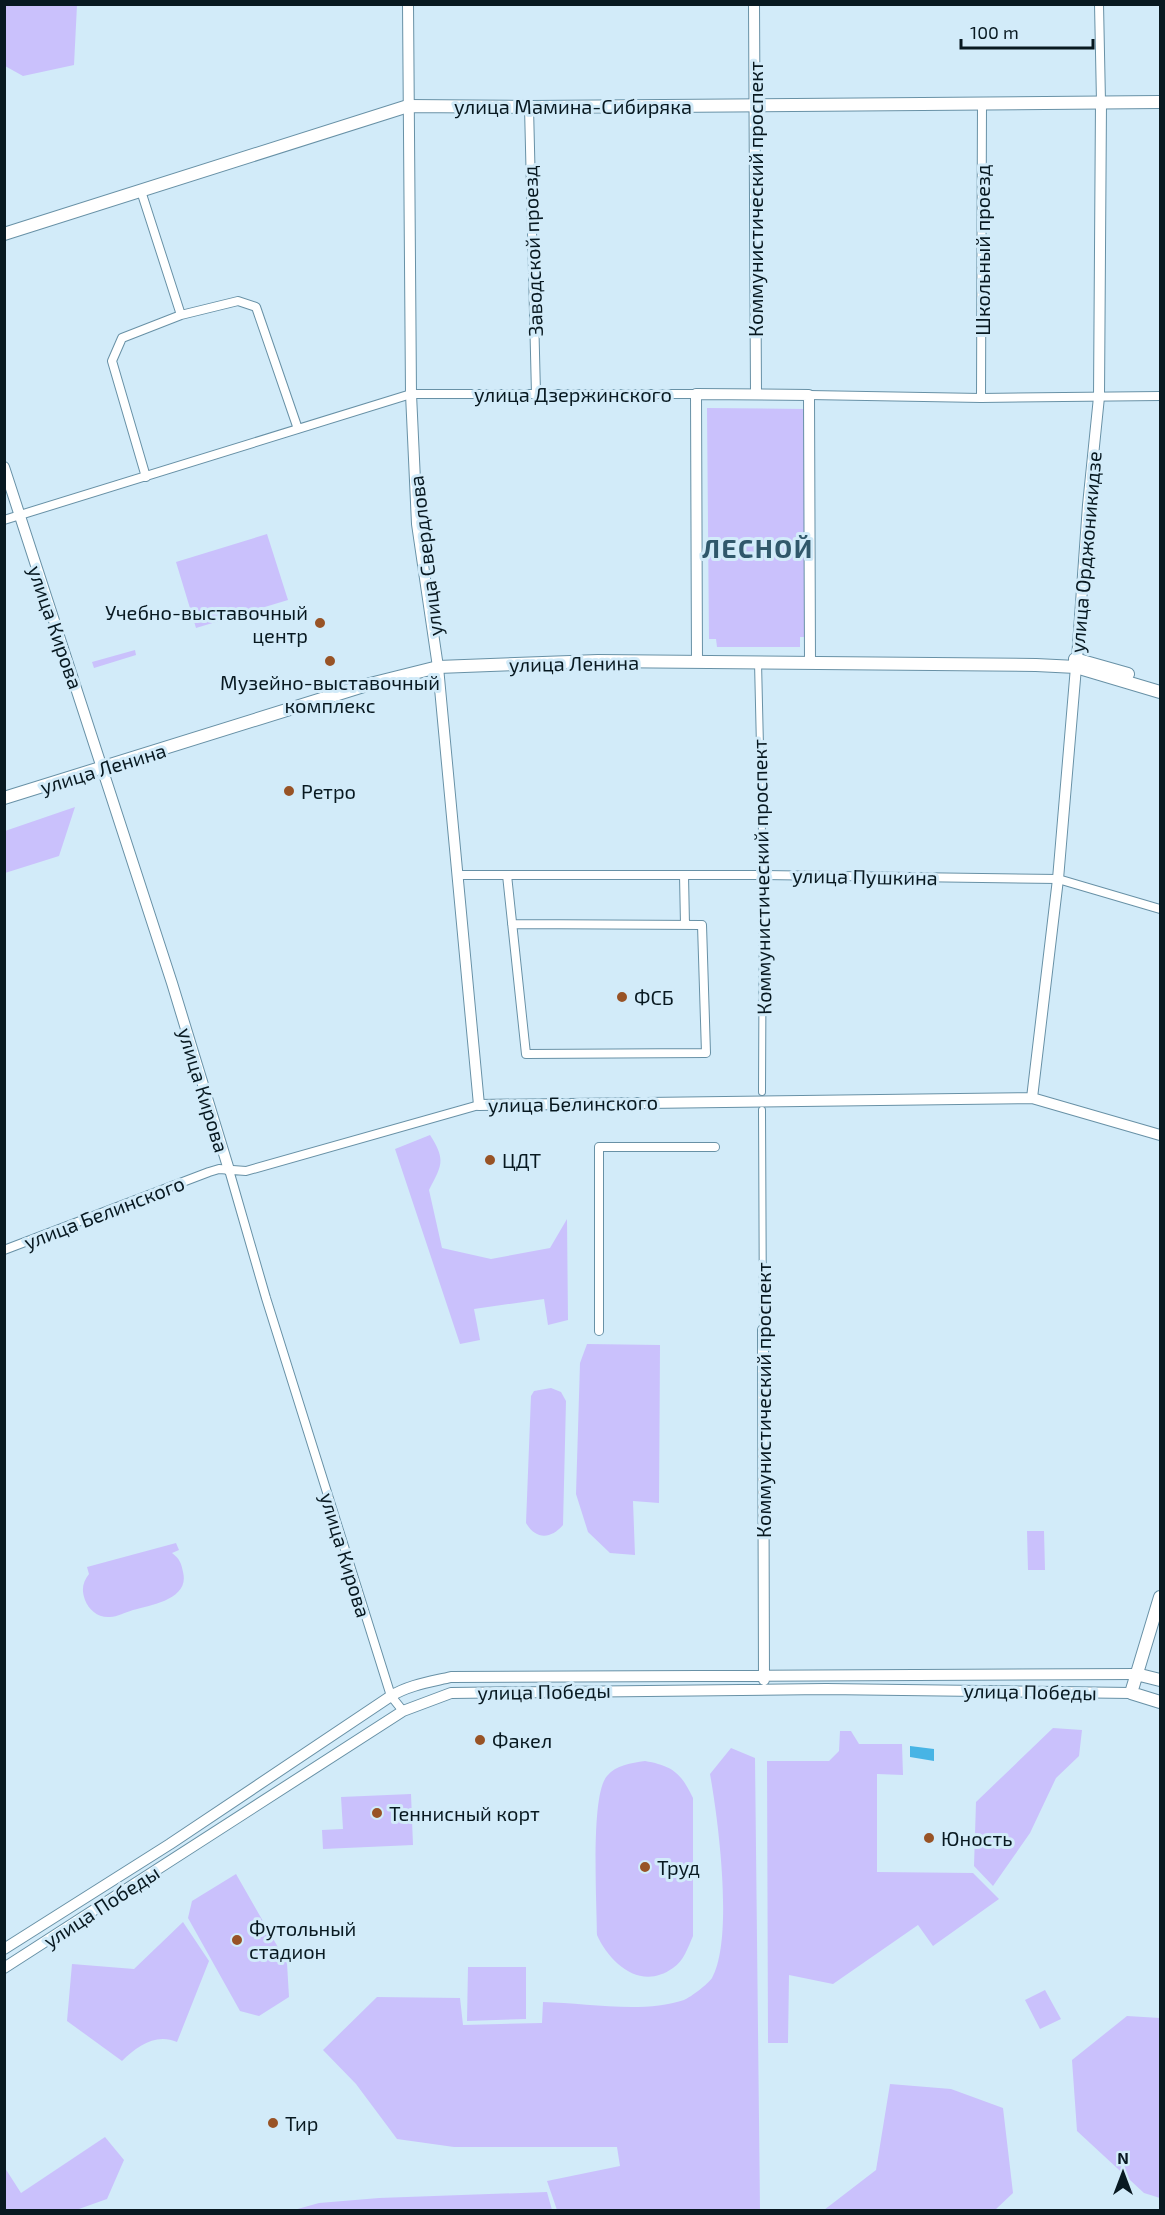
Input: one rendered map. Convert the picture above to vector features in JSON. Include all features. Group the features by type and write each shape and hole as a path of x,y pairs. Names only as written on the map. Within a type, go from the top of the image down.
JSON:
{"main road":[{"name":"улица Мамина-Сибиряка","path":"4,234 408,106 1161,102"},
{"name":"улица Ленина","path":"4,798 102,765 438,665 598,658 758,662 810,659 1076,663 1161,692"},
{"path":"697,659 810,659"},
{"path":"1076,663 1161,683"},
{"path":"4,792 102,765"},
{"path":"1131,1693 1161,1597"},
{"name":"улица Победы","path":"1136,1674 1161,1680"},
{"name":"улица Победы","path":"1131,1693 1161,1702"}],"street":[{"name":"улица Свердлова","path":"408,4 411,394 417,525 438,665 479,1105"},
{"name":"Коммунистический проспект","path":"754,4 756,394"},
{"name":"улица Орджоникидзе","path":"1032,1098 1058,879 1088,505 1099,397 1101,102 1099,4"},
{"name":"Школьный проезд","path":"981,398 982,102"},
{"name":"Заводской проезд","path":"529,107 536,394"},
{"path":"141,191 181,315"},
{"path":"146,477 112,361 122,338 181,315 238,301 256,308 298,429"},
{"name":"улица Дзержинского","path":"4,520 411,394 809,394 981,398 1161,396"},
{"path":"696,394 697,659"},
{"path":"809,394 810,659"},
{"name":"улица Кирова","path":"4,467 102,765 390,1696 403,1711"},
{"name":"Коммунистический проспект","path":"758,662 763,875 762,1092"},
{"name":"улица Пушкина","path":"458,875 763,875 1058,879 1161,909"},
{"path":"507,875 512,924 526,1054 706,1053 702,925 512,924"},
{"path":"684,875 685,925"},
{"name":"улица Белинского","path":"4,1250 209,1172 246,1171 479,1105 1032,1098 1161,1135"},
{"name":"Коммунистический проспект","path":"762,1110 765,1690"},
{"path":"599,1331 599,1147 715,1147"},
{"name":"улица Победы","path":"4,1949 180,1838 390,1696 403,1689 451,1677 1136,1674"},
{"name":"улица Победы","path":"4,1968 403,1711 451,1692 765,1690 1131,1693"}],"shaded area":[{"path":"5,4 77,5 74,65 23,76 5,66"},
{"path":"707,408 805,409 807,637 800,637 800,647 717,647 716,639 709,639"},
{"path":"267,534 288,600 196,628 176,562"},
{"path":"135,650 136,655 94,668 92,662"},
{"path":"75,807 59,856 5,873 5,831"},
{"path":"430,1135 440,1157 437,1174 429,1190 442,1248 491,1259 550,1248 567,1219 568,1320 548,1325 544,1299 474,1309 480,1340 460,1344 395,1149"},
{"path":"587,1344 660,1345 659,1503 633,1501 635,1555 610,1553 588,1532 576,1494 580,1363"},
{"path":"551,1388 561,1392 566,1401 563,1525 554,1533 544,1536 534,1532 526,1523 531,1396 534,1391"},
{"path":"1027,1531 1044,1531 1045,1570 1028,1570"},
{"path":"176,1543 179,1550 172,1553 181,1564 184,1581 181,1589 175,1595 159,1603 113,1617 98,1615 89,1607 83,1589 89,1574 87,1567"},
{"path":"1053,1728 1082,1730 1079,1756 1056,1778 1030,1833 993,1886 974,1866 976,1802"},
{"path":"840,1731 851,1731 859,1744 902,1744 903,1775 877,1774 877,1872 973,1873 999,1899 933,1946 918,1925 833,1984 789,1975 788,2043 768,2043 767,1761 829,1761 839,1751"},
{"path":"731,1748 755,1758 760,2210 557,2210 547,2181 620,2166 617,2147 454,2147 397,2139 356,2084 323,2050 377,1997 460,1998 463,2025 542,2023 543,2002 614,2007 668,2004 684,2000 710,1981 719,1960 723,1908 720,1848 710,1774"},
{"name":"Труд","path":"645,1761 663,1765 675,1772 693,1798 693,1936 677,1965 661,1974 649,1977 628,1971 618,1964 597,1935 596,1827 602,1787 607,1776 615,1769"},
{"name":"Теннисный корт","path":"411,1794 413,1845 323,1849 322,1830 343,1829 341,1797"},
{"name":"Футольный стадион","path":"236,1874 287,1963 289,1997 259,2016 240,2011 188,1918 192,1901"},
{"path":"183,1922 209,1961 177,2042 162,2039 147,2042 122,2061 67,2021 72,1964 134,1969"},
{"path":"468,1967 526,1967 526,2019 467,2021"},
{"path":"1045,1990 1061,2019 1040,2029 1025,2000"},
{"path":"1127,2016 1160,2018 1160,2198 1144,2193 1077,2131 1072,2060"},
{"path":"890,2084 951,2089 1003,2108 1013,2193 995,2210 824,2210 876,2170"},
{"path":"105,2137 124,2160 107,2199 76,2210 5,2210 5,2168 21,2193"},
{"path":"547,2192 552,2210 294,2210 319,2203 379,2198"}],"water":[{"path":"910,1746 934,1749 934,1761 910,1757"}],"place":[{"name":"Учебно-выставочный центр","path":"320,623"},
{"name":"Музейно-выставочный комплекс","path":"330,661"},
{"name":"Ретро","path":"289,791"},
{"name":"ФСБ","path":"622,997"},
{"name":"ЦДТ","path":"490,1160"},
{"name":"Факел","path":"480,1740"},
{"name":"Теннисный корт","path":"377,1813"},
{"name":"Юность","path":"929,1838"},
{"name":"Труд","path":"645,1867"},
{"name":"Футольный стадион","path":"237,1940"},
{"name":"Тир","path":"273,2123"}],"district":[{"name":"ЛЕСНОЙ","path":"758,547"}]}
